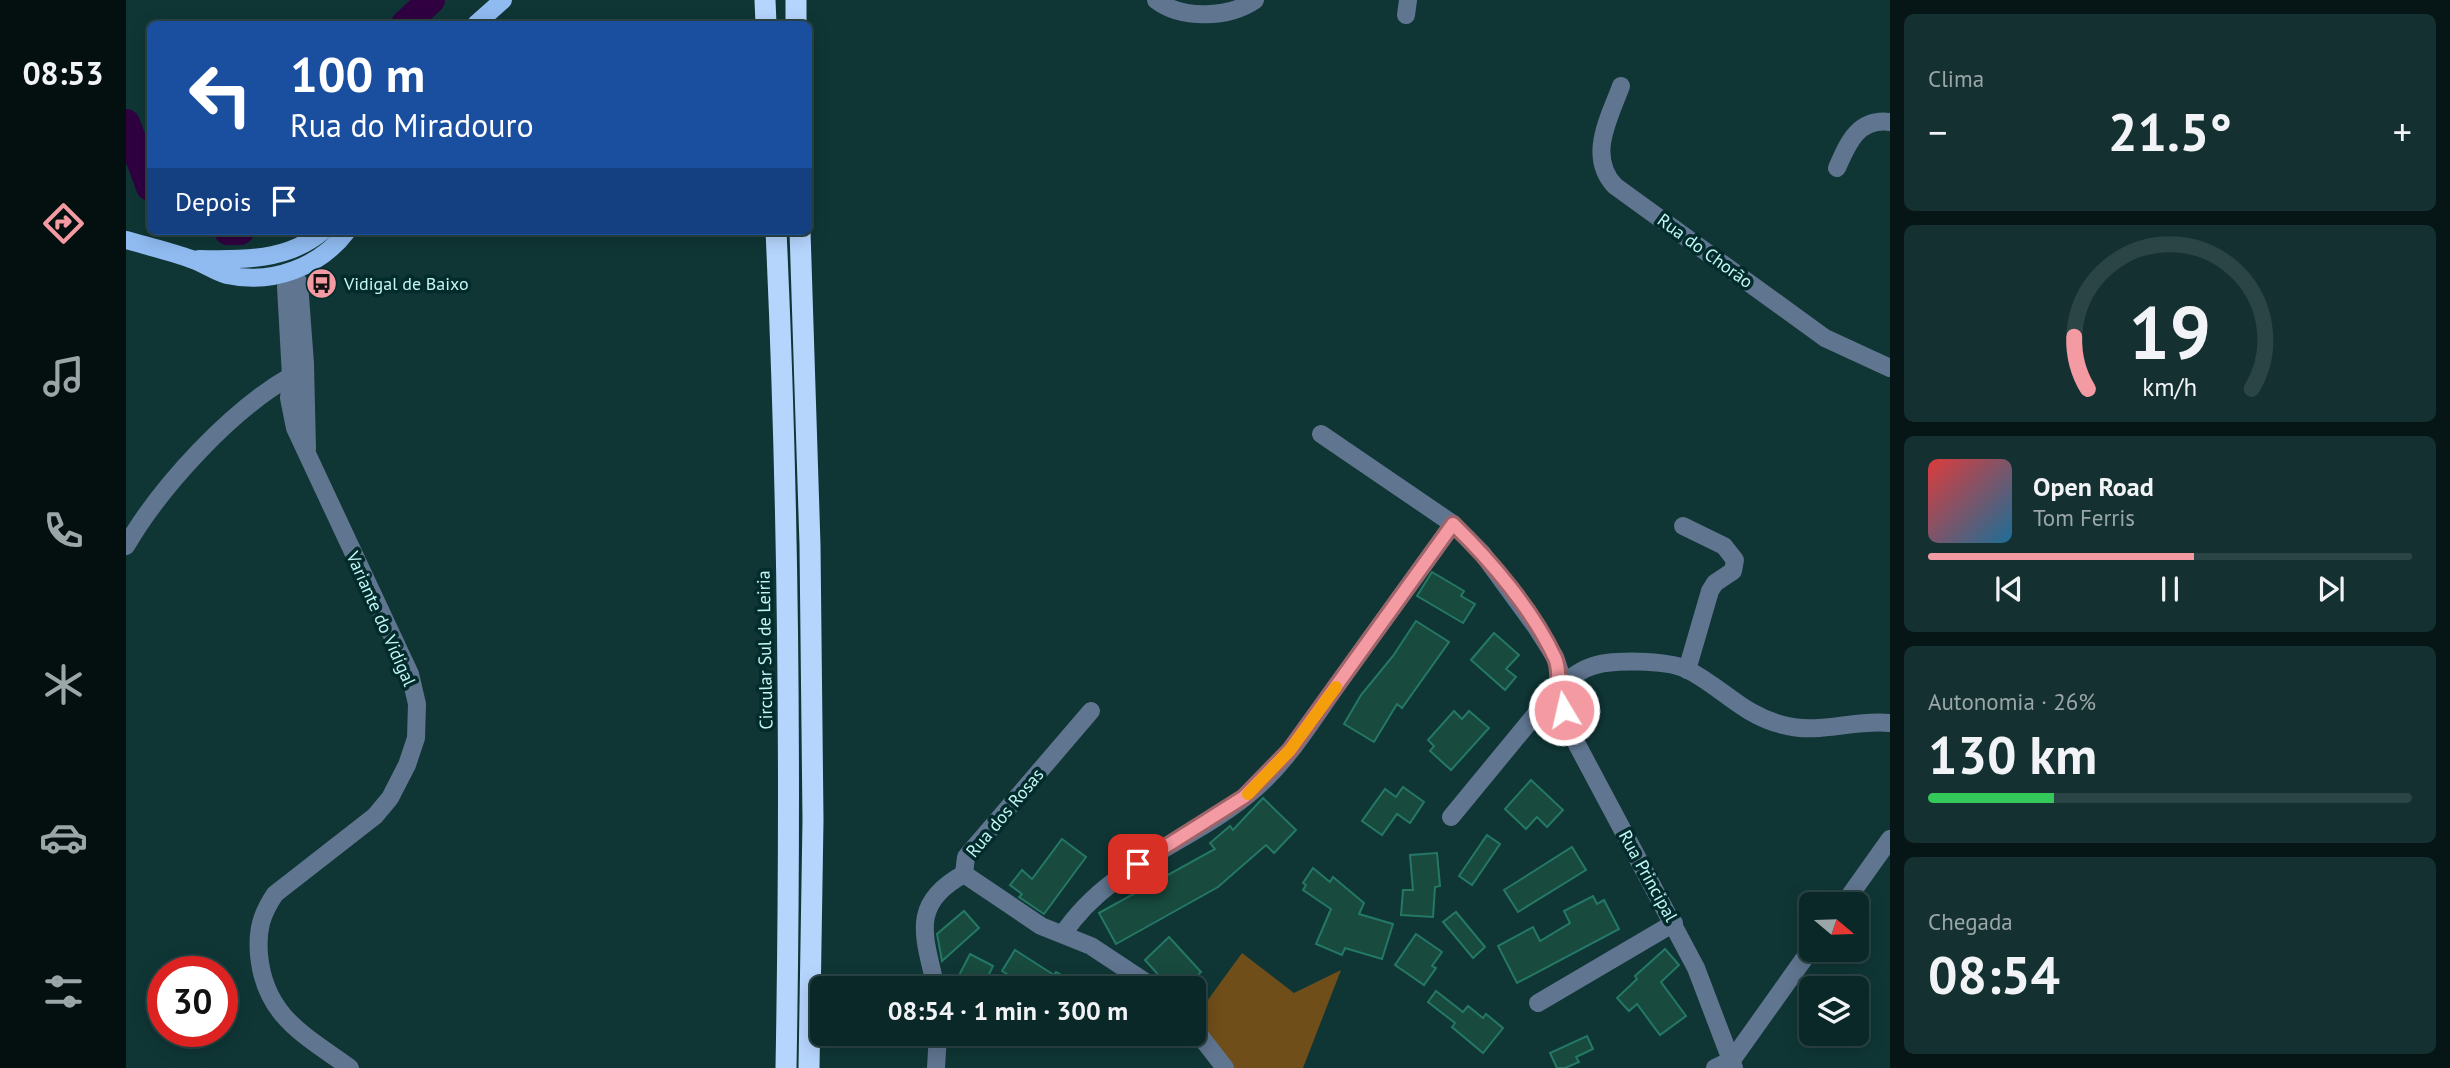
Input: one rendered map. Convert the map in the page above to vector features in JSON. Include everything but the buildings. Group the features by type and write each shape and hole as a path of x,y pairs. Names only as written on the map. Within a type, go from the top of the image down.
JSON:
{"highway":[{"path":"765,0 766,21"},
{"path":"796,0 796,21"},
{"name":"Circular Sul de Leiria","path":"776,235 787,546 790,829 786,1068"},
{"path":"800,235 810,545 812,779 809,1068"}],"main road":[{"path":"479,21 503,0"},
{"path":"192,259 228,260 285,253 317,235"},
{"path":"126,240 192,259 206,267 238,276 261,277 290,272 318,259 343,235"},
{"path":"285,253 290,272"}],"street":[{"path":"1156,0 1176,12 1195,15 1220,12 1255,0"},
{"name":"Rua do Chorão","path":"1620,86 1599,155 1604,172 1615,186 1825,338 1890,368"},
{"path":"1837,168 1857,131 1877,120 1890,122"},
{"name":"Variante do Vidigal","path":"290,272 286,286 298,376 292,418 342,534 410,674 417,704 416,738 407,765 390,797 376,816 275,894 264,911 258,931 261,970 267,992 277,1010 291,1026 350,1068"},
{"path":"126,546 192,459 242,409 298,376"},
{"name":"Rua Principal","path":"1321,434 1383,473 1453,524 1490,563 1536,627 1555,657 1560,672 1558,687 1572,735 1674,922 1696,968 1733,1064"},
{"path":"1063,934 1078,912 1107,884 1229,809 1258,786 1290,750 1453,524"},
{"path":"1683,526 1724,546 1735,559 1734,571 1715,583 1710,592 1687,670"},
{"path":"1451,817 1558,687 1579,672 1601,663 1663,664 1687,670 1742,709 1778,724 1815,730 1867,722 1890,723"},
{"name":"Rua dos Rosas","path":"1091,711 966,857 964,874 1041,926 1091,946 1136,976"},
{"path":"1852,892 1890,839"},
{"path":"933,976 923,936 924,923 935,898 950,881 964,874"},
{"path":"1538,1003 1674,922"},
{"path":"1715,1068 1733,1064 1802,962"},
{"path":"1206,1043 1225,1068"},
{"path":"936,1068 937,1046"}],"shaded area":[{"path":"1242,953 1294,993 1341,970 1303,1068 1230,1068 1206,1038 1206,1002"}],"waterway":[{"path":"408,21 431,0"},
{"path":"126,123 147,179"}],"slow traffic":[{"path":"1248,794 1290,750 1336,687"}],"place":[{"name":"Vidigal de Baixo","path":"321,284"}],"route":[{"path":"1138,864 1229,809 1258,786 1290,750 1453,524 1482,553 1506,583 1555,657 1560,672 1558,687 1564,710"}]}
